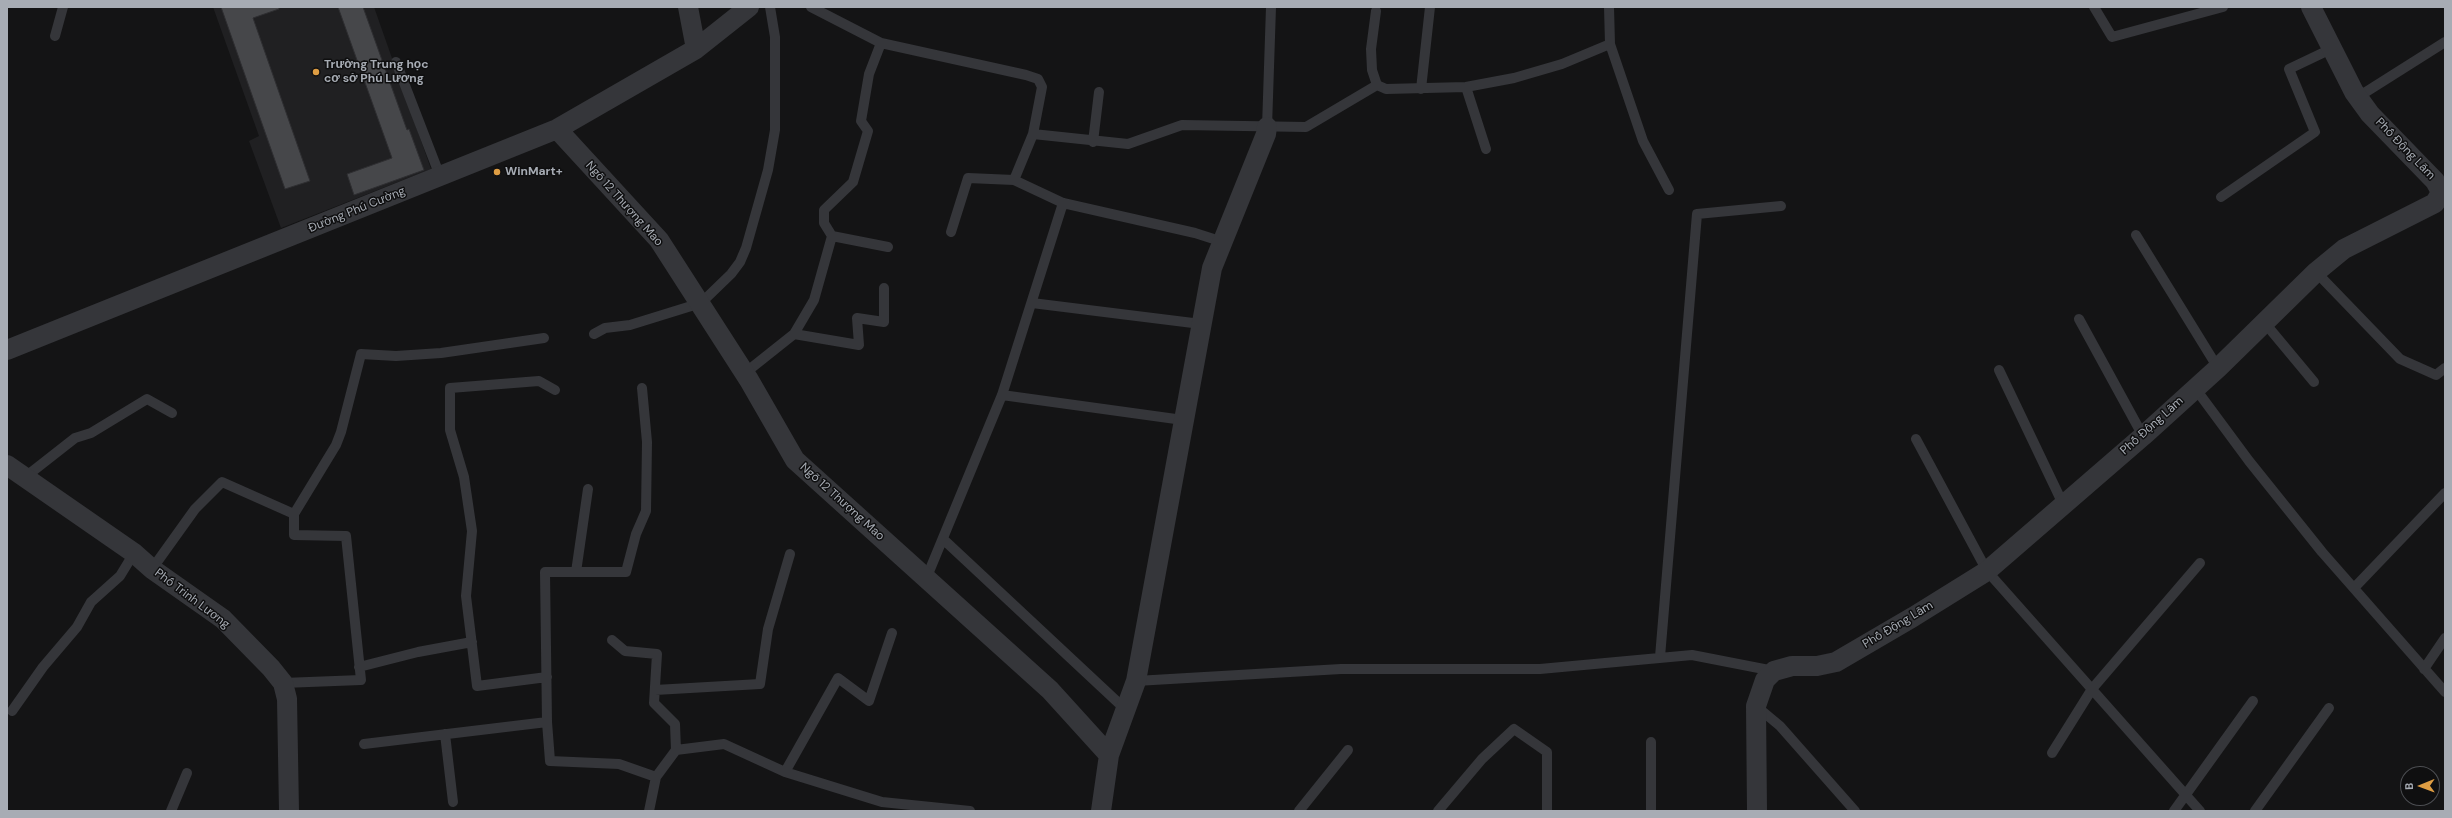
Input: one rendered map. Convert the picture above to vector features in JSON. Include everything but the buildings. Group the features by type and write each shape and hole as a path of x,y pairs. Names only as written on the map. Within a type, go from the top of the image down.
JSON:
{"street":[{"path":"688,7 696,49"},
{"name":"Đường Phú Cường","path":"7,350 342,210 440,176 557,129 696,49 749,7"},
{"name":"Phố Động Lãm","path":"1774,671 1792,666 1817,666 1836,662 1913,617 1987,571 2143,436 2218,368 2316,272 2344,248 2435,203 2444,192 2436,181 2370,114 2358,97 2331,49 2311,7"},
{"path":"1101,811 1109,754 1136,680 1212,268 1266,134 1267,127"},
{"name":"Ngõ 12 Thượng Mao","path":"557,129 659,240 701,303 795,460 1050,690 1109,754"},
{"name":"Phố Trinh Lương","path":"7,465 134,553 152,569 223,619 271,668 283,683 287,699 288,811"},
{"path":"1757,811 1756,706 1765,680 1774,671"}],"lane":[{"path":"56,36 63,7"},
{"path":"594,334 605,328 650,320 701,303 731,274 740,262 746,248 768,170 775,130 775,37 770,7"},
{"path":"811,7 881,43 1026,75 1038,79 1042,87 1033,134 1014,180"},
{"path":"1267,127 1271,7"},
{"path":"1421,89 1430,7"},
{"path":"1609,7 1610,44 1643,141 1669,190"},
{"path":"2094,7 2112,37 2222,7"},
{"path":"1376,11 1371,49 1372,70 1377,85 1386,89 1466,87 1514,78 1548,68 1610,44"},
{"path":"2358,97 2445,42"},
{"path":"881,43 869,74 861,121 868,131 853,182 824,210 824,223 832,236 888,247"},
{"path":"2221,198 2315,132 2289,69 2331,49"},
{"path":"396,62 440,176"},
{"path":"1033,134 1093,142 1135,143 1182,124 1301,127 1311,125 1377,85"},
{"path":"1466,87 1486,149"},
{"path":"1093,142 1099,92"},
{"path":"950,232 968,178 1014,180 1063,204 1196,233 1223,242"},
{"path":"926,579 1002,395 1063,204"},
{"path":"1660,657 1696,214 1781,206"},
{"path":"2136,235 2218,368"},
{"path":"744,373 794,334 814,300 832,236"},
{"path":"2316,272 2400,359 2436,374 2445,368"},
{"path":"794,334 859,345 857,318 884,322 884,288"},
{"path":"1032,303 1201,324"},
{"path":"2079,319 2143,436"},
{"path":"2264,322 2314,382"},
{"path":"283,683 361,680 346,536 294,535 294,514 336,445 361,354 396,356 440,353 544,338"},
{"path":"1999,370 2063,504"},
{"path":"547,677 477,686 466,596 472,531 464,477 450,430 450,388 539,381 555,390"},
{"path":"642,388 647,442 646,510 636,534 626,572 546,572 548,722 550,762 619,764 656,777"},
{"path":"2195,388 2248,461 2354,588 2445,692"},
{"path":"1002,395 1183,420"},
{"path":"24,478 75,438 90,433 147,399 172,413"},
{"path":"1916,439 1987,571 2200,811"},
{"path":"152,569 195,509 222,482 294,514"},
{"path":"576,572 588,489"},
{"path":"2354,588 2445,493"},
{"path":"942,539 1125,709"},
{"path":"12,711 43,667 77,627 91,602 120,576 134,553"},
{"path":"655,690 760,684 768,629 790,554"},
{"path":"2052,753 2092,689 2200,563"},
{"path":"785,772 838,678 869,701 892,633"},
{"path":"2424,669 2445,638"},
{"path":"612,640 625,651 657,654 654,703 675,724 676,750 656,777 649,811"},
{"path":"359,667 418,652 472,642"},
{"path":"1136,680 1341,669 1540,669 1692,655 1774,671"},
{"path":"2174,811 2253,701"},
{"path":"1756,706 1780,726 1855,811"},
{"path":"2255,811 2329,708"},
{"path":"364,744 548,722"},
{"path":"1438,811 1482,759 1514,729 1547,752 1548,811"},
{"path":"445,734 453,802"},
{"path":"1651,742 1651,811"},
{"path":"676,750 724,744 785,772 882,807 970,811"},
{"path":"1299,811 1348,750"},
{"path":"170,811 187,773"}],"shaded area":[{"name":"Trường Trung học cơ sở Phú Lương","path":"213,7 374,7 431,169 281,228 249,141 259,136"}],"place":[{"name":"Trường Trung học cơ sở Phú Lương","path":"316,72"},
{"name":"WinMart+","path":"497,172"}]}
